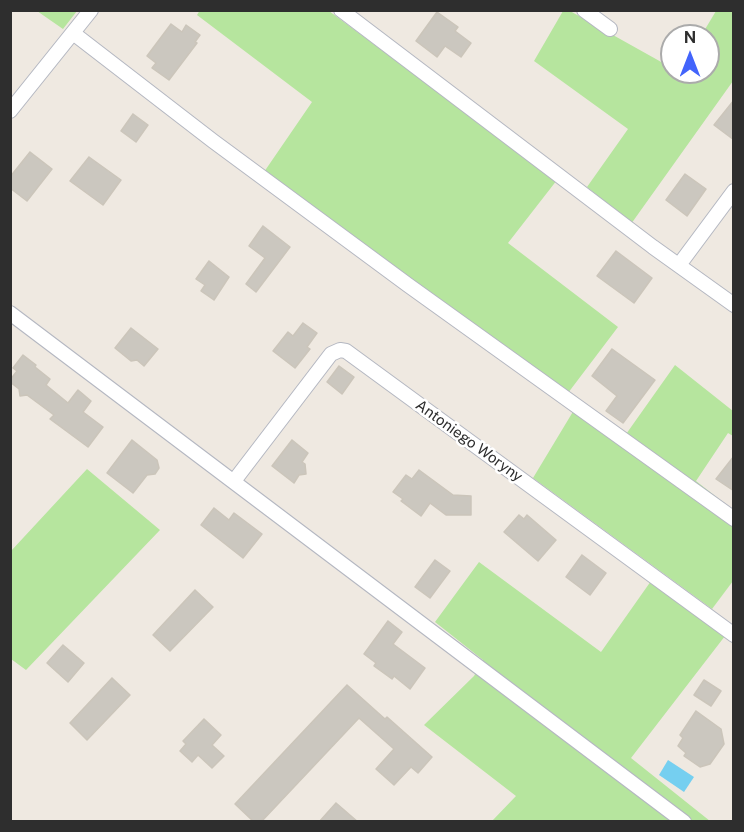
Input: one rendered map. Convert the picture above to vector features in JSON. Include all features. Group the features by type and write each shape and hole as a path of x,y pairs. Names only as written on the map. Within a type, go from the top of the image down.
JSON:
{"street":[{"path":"10,111 91,10"},
{"path":"341,10 679,266 734,305"},
{"path":"584,10 610,28"},
{"path":"73,33 213,141 408,285 734,519"},
{"path":"679,266 734,191"},
{"path":"10,313 684,822"},
{"name":"Antoniego Woryny","path":"234,481 331,354 340,350 346,351 734,635"}],"green space":[{"path":"200,10 329,11 557,180 508,243 618,327 568,393 624,437 675,365 733,411 733,436 728,433 696,481 733,510 733,581 712,609 533,478 574,410 264,172 312,102 197,15"},
{"path":"37,11 77,11 63,29"},
{"path":"563,11 570,11 660,61 660,84 720,84 720,24 708,24 716,11 733,11 733,81 631,224 587,187 628,129 534,61"},
{"path":"87,469 160,530 26,670 11,659 11,551"},
{"path":"479,562 601,652 651,581 725,636 631,758 710,821 692,821 677,813 671,822 492,821 516,796 424,725 474,676 483,660 435,622"}],"water":[{"path":"668,760 694,777 684,792 659,775"}],"building":[{"path":"437,12 458,27 455,31 471,43 461,57 445,46 437,57 416,41"},
{"path":"171,24 182,32 186,25 200,35 195,42 197,43 169,80 152,68 156,63 147,56"},
{"path":"734,100 734,140 714,125"},
{"path":"133,114 148,125 136,142 121,131"},
{"path":"30,152 52,169 27,201 10,188 10,177"},
{"path":"89,157 121,180 103,205 70,181"},
{"path":"685,174 706,189 687,216 666,200"},
{"path":"263,226 290,247 256,292 246,284 265,258 249,246"},
{"path":"616,251 652,278 634,303 597,276"},
{"path":"209,261 229,277 214,300 201,291 205,285 196,279"},
{"path":"303,323 317,333 307,347 310,349 295,368 273,351 288,332 293,336"},
{"path":"131,328 158,349 144,366 137,360 131,361 115,348"},
{"path":"612,349 655,380 623,423 606,411 617,396 592,376"},
{"path":"23,355 50,379 46,385 68,403 78,390 91,401 83,412 103,427 88,447 50,419 54,415 27,395 20,396 19,389 10,382 17,371 13,368"},
{"path":"339,366 354,377 342,394 327,382"},
{"path":"132,440 157,460 159,468 155,474 147,475 133,493 107,473"},
{"path":"292,440 308,453 302,462 305,464 306,474 299,475 294,483 272,466"},
{"path":"734,456 734,491 716,479"},
{"path":"419,470 453,495 471,496 471,515 446,515 430,503 421,516 401,501 403,499 393,492 406,475 412,479"},
{"path":"214,508 229,520 234,513 262,534 243,558 201,525"},
{"path":"519,515 524,519 527,515 556,540 538,561 504,532"},
{"path":"582,555 606,573 590,595 566,577"},
{"path":"435,560 450,571 430,598 415,587"},
{"path":"195,590 213,607 170,651 153,635"},
{"path":"388,621 402,632 393,644 425,668 410,689 394,676 392,679 374,666 376,663 364,654"},
{"path":"63,645 84,663 68,682 47,663"},
{"path":"112,678 130,695 87,740 70,723"},
{"path":"704,680 721,691 711,706 694,695"},
{"path":"347,685 432,757 418,773 411,767 394,785 376,769 394,749 359,718 261,822 254,822 235,804"},
{"path":"696,711 721,729 724,744 710,764 700,767 684,756 686,753 678,746 683,738 680,735"},
{"path":"204,719 221,735 212,745 224,756 212,768 198,755 192,762 180,751 186,744 183,741"},
{"path":"336,803 358,822 319,822"}]}
